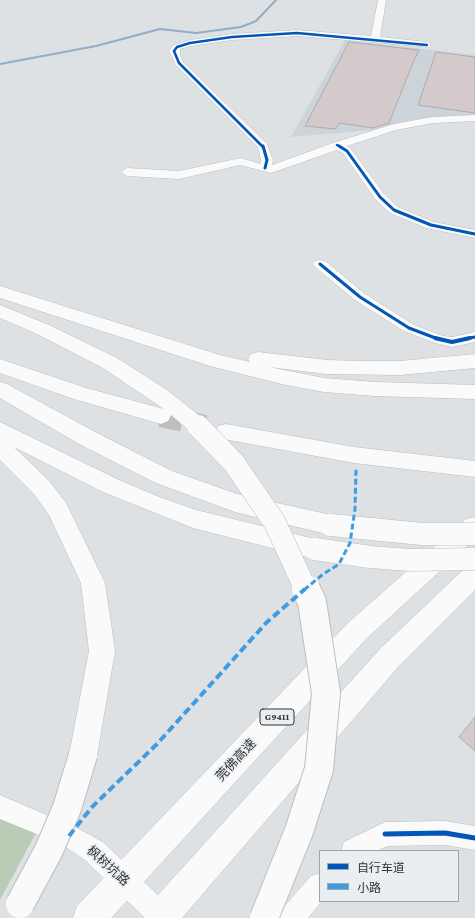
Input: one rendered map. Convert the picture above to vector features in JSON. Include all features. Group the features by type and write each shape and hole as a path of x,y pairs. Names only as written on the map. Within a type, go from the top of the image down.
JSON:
{"highway":[{"path":"0,292 252,371 324,385 375,390 475,392"},
{"path":"0,311 42,329 110,364 160,395 198,426 234,463 275,523 312,602 326,693 319,769 299,831 264,918"},
{"path":"137,336 254,359 327,367 400,368 475,361"},
{"path":"0,366 81,394 161,416"},
{"path":"0,389 89,439 164,477 235,503 331,525 422,534 475,534"},
{"path":"0,430 111,486 150,503 193,519 233,530 315,549 370,558 410,560 475,559"},
{"path":"226,432 328,451 475,469"},
{"path":"0,446 42,488 58,510 93,583 102,651 83,755 67,808 49,850 16,911"},
{"name":"莞佛高速","path":"89,918 358,630 475,525"},
{"path":"162,918 390,657 475,574"}],"street":[{"path":"376,40 382,0"},
{"path":"265,168 266,160 263,146 179,63 174,51 177,47 190,43 232,37 297,33 427,46"},
{"path":"127,172 172,176 204,170 226,163 241,161 265,168 275,168 361,137 414,122 475,118"},
{"path":"337,145 347,151 380,197 394,210 431,225 475,234"},
{"path":"320,264 360,297 409,328 440,340 452,342 475,337"},
{"name":"枫树坑路","path":"0,807 69,836 94,852 162,918"},
{"path":"356,850 385,834 446,833 475,838"},
{"path":"292,918 319,887"}],"shaded area":[{"path":"345,40 475,55 475,115 411,120 373,130 291,137"}],"green space":[{"path":"0,818 38,829 0,900"}],"building":[{"path":"349,42 419,50 389,123 373,128 339,123 336,129 305,126"},
{"path":"436,52 475,57 475,113 418,105"},
{"path":"475,717 475,751 459,737"}],"waterway":[{"path":"0,64 96,46 160,29 196,33 241,27 256,21 276,0"}],"tunnel":[{"path":"161,416 205,426"}],"marked path":[{"path":"69,836 92,807 157,744 267,622 322,575 339,564 350,543 355,509 356,469"}],"cycle path":[{"path":"265,168 267,160 263,146 179,63 174,51 177,47 190,43 232,37 297,33 323,34 427,45"},
{"path":"337,145 347,151 380,197 394,210 431,225 475,234"},
{"path":"320,264 360,297 409,328 440,340 452,342 475,337"},
{"path":"385,834 445,833 475,838"}]}
